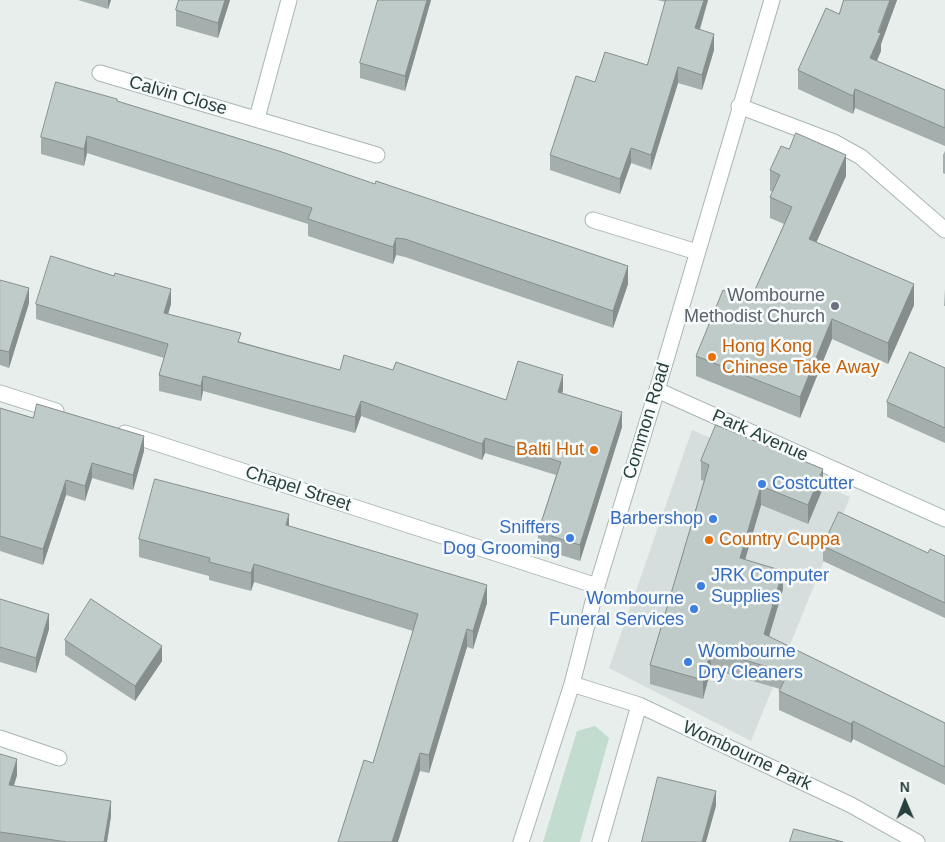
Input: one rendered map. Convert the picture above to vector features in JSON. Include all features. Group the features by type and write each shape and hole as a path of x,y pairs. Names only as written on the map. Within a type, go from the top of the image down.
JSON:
{"street":[{"path":"257,118 289,0"},
{"name":"Common Road","path":"520,842 572,684 597,586 772,0"},
{"name":"Calvin Close","path":"100,73 377,155"},
{"path":"739,106 834,142 861,158 945,230"},
{"path":"593,220 697,252"},
{"name":"Park Avenue","path":"657,390 945,519"},
{"path":"0,393 66,414"},
{"name":"Chapel Street","path":"114,430 597,586"},
{"name":"Wombourne Park","path":"572,684 639,705 851,805 917,842"},
{"path":"600,842 639,705"},
{"path":"0,738 59,758"}],"shaded area":[{"path":"692,430 850,497 751,741 609,668"}],"green space":[{"path":"595,726 609,738 580,842 543,842 577,731"}],"building":[{"path":"179,0 225,0 218,23 176,10"},
{"path":"378,0 427,0 405,76 360,63"},
{"path":"666,0 704,0 695,28 714,34 702,75 678,67 651,155 631,148 620,179 550,155 576,76 595,82 605,52 647,65"},
{"path":"844,0 890,0 878,32 881,33 870,58 945,90 945,128 855,89 853,96 798,70 826,8 839,14"},
{"path":"56,82 117,99 117,101 279,151 375,184 376,181 628,266 613,311 405,239 396,238 393,247 308,219 312,208 87,136 84,149 41,137"},
{"path":"796,133 846,155 809,239 914,284 888,343 832,319 800,397 696,356 723,290 750,301 792,207 770,197 780,175 770,170 781,146 789,149"},
{"path":"51,256 114,276 115,273 171,289 164,313 241,333 238,342 340,370 344,355 393,370 396,362 506,400 518,361 563,375 558,392 622,412 580,545 538,532 561,462 485,438 482,444 361,401 355,417 203,376 201,386 159,375 168,344 36,304"},
{"path":"0,280 29,288 9,352 0,350"},
{"path":"910,352 945,368 945,428 887,402"},
{"path":"37,404 144,436 133,475 92,463 85,486 66,480 43,549 0,536 0,408 33,418"},
{"path":"716,425 823,469 808,505 761,486 740,558 783,571 764,634 945,723 945,767 853,721 851,724 779,691 788,673 711,650 703,680 650,665 709,465 701,461"},
{"path":"155,479 289,514 286,525 487,585 473,631 467,629 429,755 420,753 392,842 338,842 364,760 373,763 418,614 254,564 251,573 209,562 210,558 139,539"},
{"path":"839,512 928,553 930,549 945,556 945,603 823,546"},
{"path":"0,599 49,614 36,658 0,647"},
{"path":"91,599 162,646 135,686 65,640"},
{"path":"0,754 17,759 9,785 111,801 104,842 67,842 0,832"},
{"path":"658,777 716,791 702,842 642,842"},
{"path":"794,829 843,842 790,842"}],"place":[{"name":"Wombourne Methodist Church","path":"835,306"},
{"name":"Hong Kong Chinese Take Away","path":"712,357"},
{"name":"Balti Hut","path":"594,450"},
{"name":"Costcutter","path":"762,484"},
{"name":"Barbershop","path":"713,519"},
{"name":"Sniffers Dog Grooming","path":"570,538"},
{"name":"Country Cuppa","path":"709,540"},
{"name":"JRK Computer Supplies","path":"701,586"},
{"name":"Wombourne Funeral Services","path":"694,609"},
{"name":"Wombourne Dry Cleaners","path":"688,662"}]}
